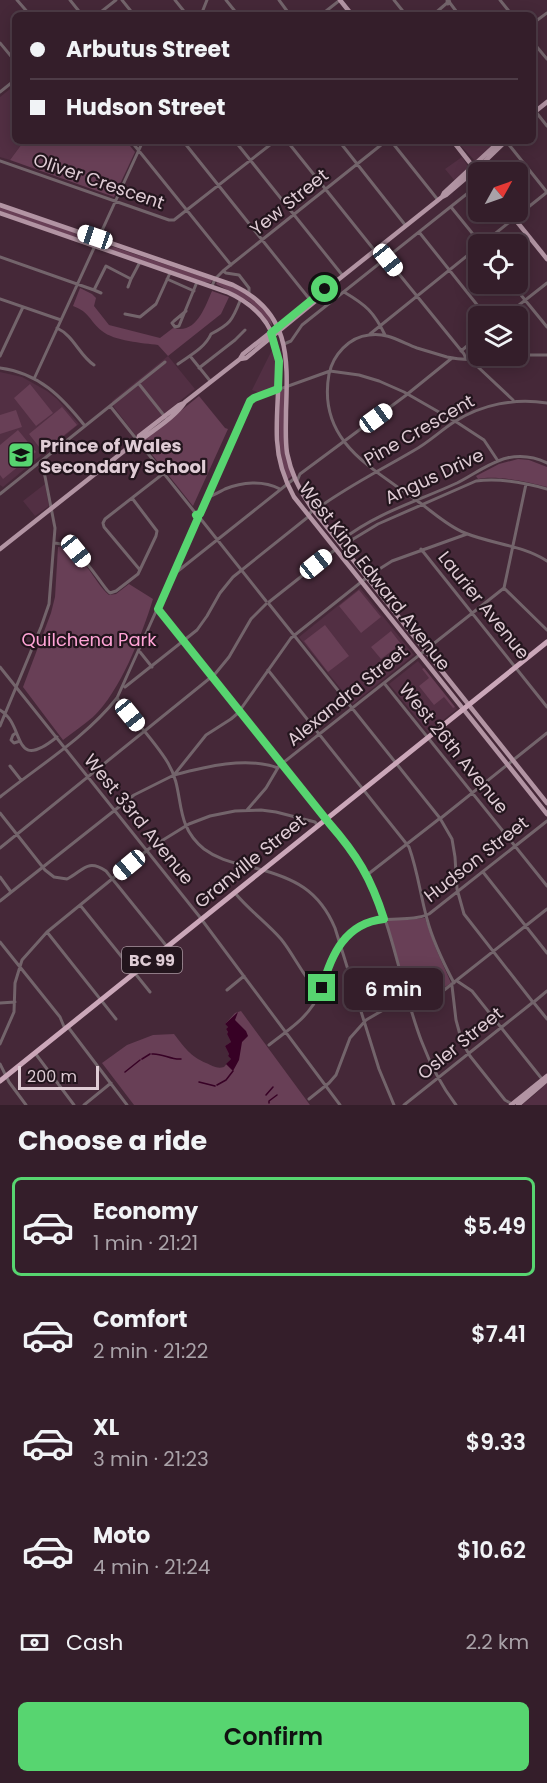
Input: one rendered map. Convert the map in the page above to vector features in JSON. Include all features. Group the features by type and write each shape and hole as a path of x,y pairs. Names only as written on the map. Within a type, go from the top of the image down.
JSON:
{"highway":[{"name":"Granville Street","path":"0,1081 547,642"}],"main road":[{"path":"340,0 350,12"},
{"path":"455,144 470,162"},
{"path":"483,162 498,144"},
{"path":"484,162 503,144"},
{"path":"0,549 138,440 139,436 166,418 179,405 240,359 243,354 272,335 468,176"},
{"name":"West King Edward Avenue","path":"0,205 233,285 249,294 267,310 284,344 287,363 286,438 296,481 313,509 547,803"},
{"name":"West King Edward Avenue","path":"0,213 212,286 241,299 258,313 272,335 279,361 278,449 280,464 294,497 360,583 547,814"},
{"path":"517,222 547,259"},
{"path":"512,1105 545,1078"}],"street":[{"path":"17,0 27,12"},
{"path":"70,0 80,12"},
{"path":"101,12 116,0"},
{"path":"122,0 132,12"},
{"path":"175,0 185,12"},
{"path":"226,0 236,12"},
{"path":"325,12 340,0"},
{"path":"394,0 404,12"},
{"path":"500,0 510,12"},
{"path":"436,12 449,1"},
{"path":"0,43 12,57"},
{"path":"536,46 547,59"},
{"path":"0,92 12,82"},
{"path":"536,113 547,126"},
{"path":"134,144 231,265"},
{"path":"34,379 142,144"},
{"path":"185,144 312,302"},
{"path":"237,144 343,276"},
{"path":"187,211 271,144"},
{"path":"289,144 375,251"},
{"path":"341,144 406,225"},
{"name":"Yew Street","path":"212,286 223,271 384,144"},
{"path":"391,144 440,198"},
{"path":"508,144 547,192 528,207"},
{"name":"Oliver Crescent","path":"0,161 172,220 176,220 187,211"},
{"path":"284,344 291,341 302,325 468,193"},
{"path":"451,207 472,234"},
{"path":"494,234 509,222"},
{"path":"419,232 478,306"},
{"path":"468,255 370,334 355,339 343,348 336,356 330,371 328,403 336,430 359,459 454,527 467,534 513,547 547,561"},
{"path":"0,256 101,293"},
{"path":"370,334 385,335 452,358 466,359 466,356 386,258"},
{"path":"128,287 140,262"},
{"path":"94,290 106,266 131,279"},
{"path":"223,271 238,275 249,288 249,294"},
{"path":"125,314 140,317 153,308 170,273"},
{"path":"167,279 194,291"},
{"path":"186,311 172,323 174,327 179,326 186,311 197,282"},
{"path":"518,306 547,283"},
{"path":"344,292 363,304 381,325 385,335"},
{"path":"521,294 547,327"},
{"path":"0,299 61,320"},
{"path":"178,364 190,356 212,333 230,322 241,299"},
{"path":"0,356 23,307"},
{"path":"57,328 66,332 94,364"},
{"path":"199,368 245,330"},
{"path":"461,351 468,346"},
{"path":"528,355 547,355"},
{"path":"190,356 211,382"},
{"path":"174,572 280,489 296,481 300,474 408,394 452,358"},
{"path":"0,494 165,362"},
{"path":"476,366 513,401"},
{"path":"0,368 16,371 34,379 62,397 85,426"},
{"path":"0,797 65,748 102,716 117,698 250,401 254,398 330,371 369,378 408,394 484,440 498,461"},
{"path":"139,384 166,418"},
{"name":"Pine Crescent","path":"313,509 415,450 455,422 479,409 513,401 547,403"},
{"path":"110,406 440,819 449,832 454,848 458,892 469,921 547,1019"},
{"name":"Angus Drive","path":"0,848 212,676 229,657 250,619 341,544 342,540 364,525 473,475 498,461 523,456 547,463"},
{"path":"0,726 46,612 55,528 42,460"},
{"path":"292,471 300,474"},
{"path":"140,570 103,523 105,519 164,473"},
{"path":"473,475 476,481"},
{"name":"Angus Drive","path":"341,544 345,544 378,524 476,481 526,484 547,489"},
{"path":"207,497 244,483 264,484 280,489"},
{"path":"526,484 504,588 547,630"},
{"path":"55,543 63,543 73,548 107,591 113,593 129,582 140,570 157,531 132,498"},
{"path":"123,687 184,641 203,622 219,593 241,570 308,517 313,509"},
{"path":"174,776 206,735 231,719 240,710 294,636 360,583 392,561 467,534"},
{"name":"Laurier Avenue","path":"421,549 547,707"},
{"name":"Alexandra Street","path":"247,810 282,764 504,588"},
{"path":"158,609 353,851 367,875 384,919 423,1046 438,1078 456,1105"},
{"path":"139,651 152,667"},
{"name":"West 33rd Avenue","path":"0,667 202,920 340,1105"},
{"path":"268,670 407,844 416,865 426,915 436,945 454,983 458,1027 469,1054 505,1100 510,1101 512,1105"},
{"name":"West 26th Avenue","path":"384,683 547,886"},
{"path":"117,698 167,762 174,776 180,811 193,838 211,853 229,862 292,879 310,892 329,916 381,1075 394,1105"},
{"path":"0,710 11,720 24,747 33,751 57,737"},
{"path":"16,733 12,735 11,740 14,743 20,741"},
{"path":"367,875 547,733"},
{"path":"0,901 134,795 174,776 205,767 255,764 278,768"},
{"path":"10,766 21,780"},
{"path":"0,1044 1,1036 13,1018 15,983 22,960 46,932 147,850 185,825 216,814 247,810 287,814 315,822 318,826"},
{"path":"0,813 43,867 54,877 67,879 85,866 95,866 106,871 181,964"},
{"name":"Hudson Street","path":"269,1045 313,1006 320,993 331,958 340,945 359,928 384,919 408,919 426,915 547,821"},
{"path":"483,872 547,953"},
{"path":"0,877 11,892"},
{"path":"235,893 247,908 280,938 311,984 320,993"},
{"path":"80,905 150,992"},
{"path":"309,1099 336,1075 350,1038 364,1022 380,1011 438,993 454,983 547,909"},
{"path":"46,932 116,1019"},
{"path":"0,942 127,1105"},
{"path":"227,990 244,976"},
{"path":"454,983 472,991 545,1078"},
{"name":"Osler Street","path":"404,1105 547,991"},
{"path":"0,1003 15,1002"},
{"path":"35,1053 75,1105"},
{"path":"0,1064 26,1105"},
{"path":"84,1105 111,1083"}],"shaded area":[{"path":"12,87 12,144 22,144 10,160 0,157 0,97"},
{"path":"463,144 495,144 476,162 461,146"},
{"path":"462,157 468,166 455,181 445,169"},
{"path":"273,348 275,387 260,393 252,390"},
{"path":"168,356 195,389 136,436 112,401"},
{"name":"Prince of Wales Secondary School","path":"0,372 22,377 47,391 79,424 3,487 0,485"},
{"path":"45,484 49,506 35,516 23,501"},
{"path":"360,588 414,655 353,704 299,637"},
{"path":"418,661 457,709 428,732 389,684"},
{"path":"238,1012 235,1020 248,1036 242,1042 239,1060 233,1071 226,1064 231,1059 225,1046 231,1042 226,1029 228,1027 225,1024"},
{"path":"547,1083 547,1105 522,1105 533,1096"}],"green space":[{"path":"22,144 128,144 135,152 114,197 10,160"},
{"path":"0,206 94,239 95,242 86,241 5,213 0,211"},
{"path":"99,242 212,280 211,283 106,248"},
{"path":"217,282 233,287 251,297 266,311 272,326 250,302 216,284"},
{"path":"80,288 96,298 94,306 109,325 160,338 173,328 181,329 194,324 203,312 212,291 229,297 221,314 168,356 158,345 121,339 102,331 86,314 73,306"},
{"path":"30,384 53,413 36,426 14,398"},
{"path":"285,389 284,434 292,476 287,480 279,436 280,391"},
{"path":"199,396 228,429 193,506 142,442"},
{"path":"62,407 77,425 43,452 29,434"},
{"path":"16,410 22,427 0,434 0,415"},
{"path":"18,430 36,452 3,479 0,475 0,445"},
{"path":"518,459 529,460 547,467 547,487 503,478 478,479 476,476 499,464"},
{"name":"Quilchena Park","path":"62,546 82,561 109,595 116,594 129,584 153,599 136,646 112,693 93,717 63,740 23,687 51,613 55,597 58,547"},
{"path":"359,590 381,617 361,633 339,606"},
{"path":"325,625 349,656 328,672 304,641"},
{"path":"391,631 401,644 381,659 371,647"},
{"path":"424,668 455,707 453,708 444,697 434,705 419,686 429,678 422,669"},
{"path":"425,918 451,983 439,991 412,999 409,998 387,923 389,920"},
{"path":"241,1011 310,1105 134,1105 102,1063 127,1045 153,1035 174,1034 200,1060 215,1067 224,1067 231,1059 225,1046 231,1042 226,1029 228,1027 225,1024 235,1013"}],"waterway":[{"path":"142,1059 150,1054"},
{"path":"152,1054 181,1059"},
{"path":"125,1072 140,1060"},
{"path":"217,1085 226,1080 233,1071"},
{"path":"199,1082 215,1086"},
{"path":"266,1095 273,1087"},
{"path":"269,1103 277,1095"}],"place":[{"name":"Prince of Wales Secondary School","path":"21,455"}],"route":[{"path":"322,988 331,958 342,941 366,924 384,919 373,887 345,840 158,609 198,518 196,515 200,514 250,401 278,389 279,361 271,333 325,289"}]}
